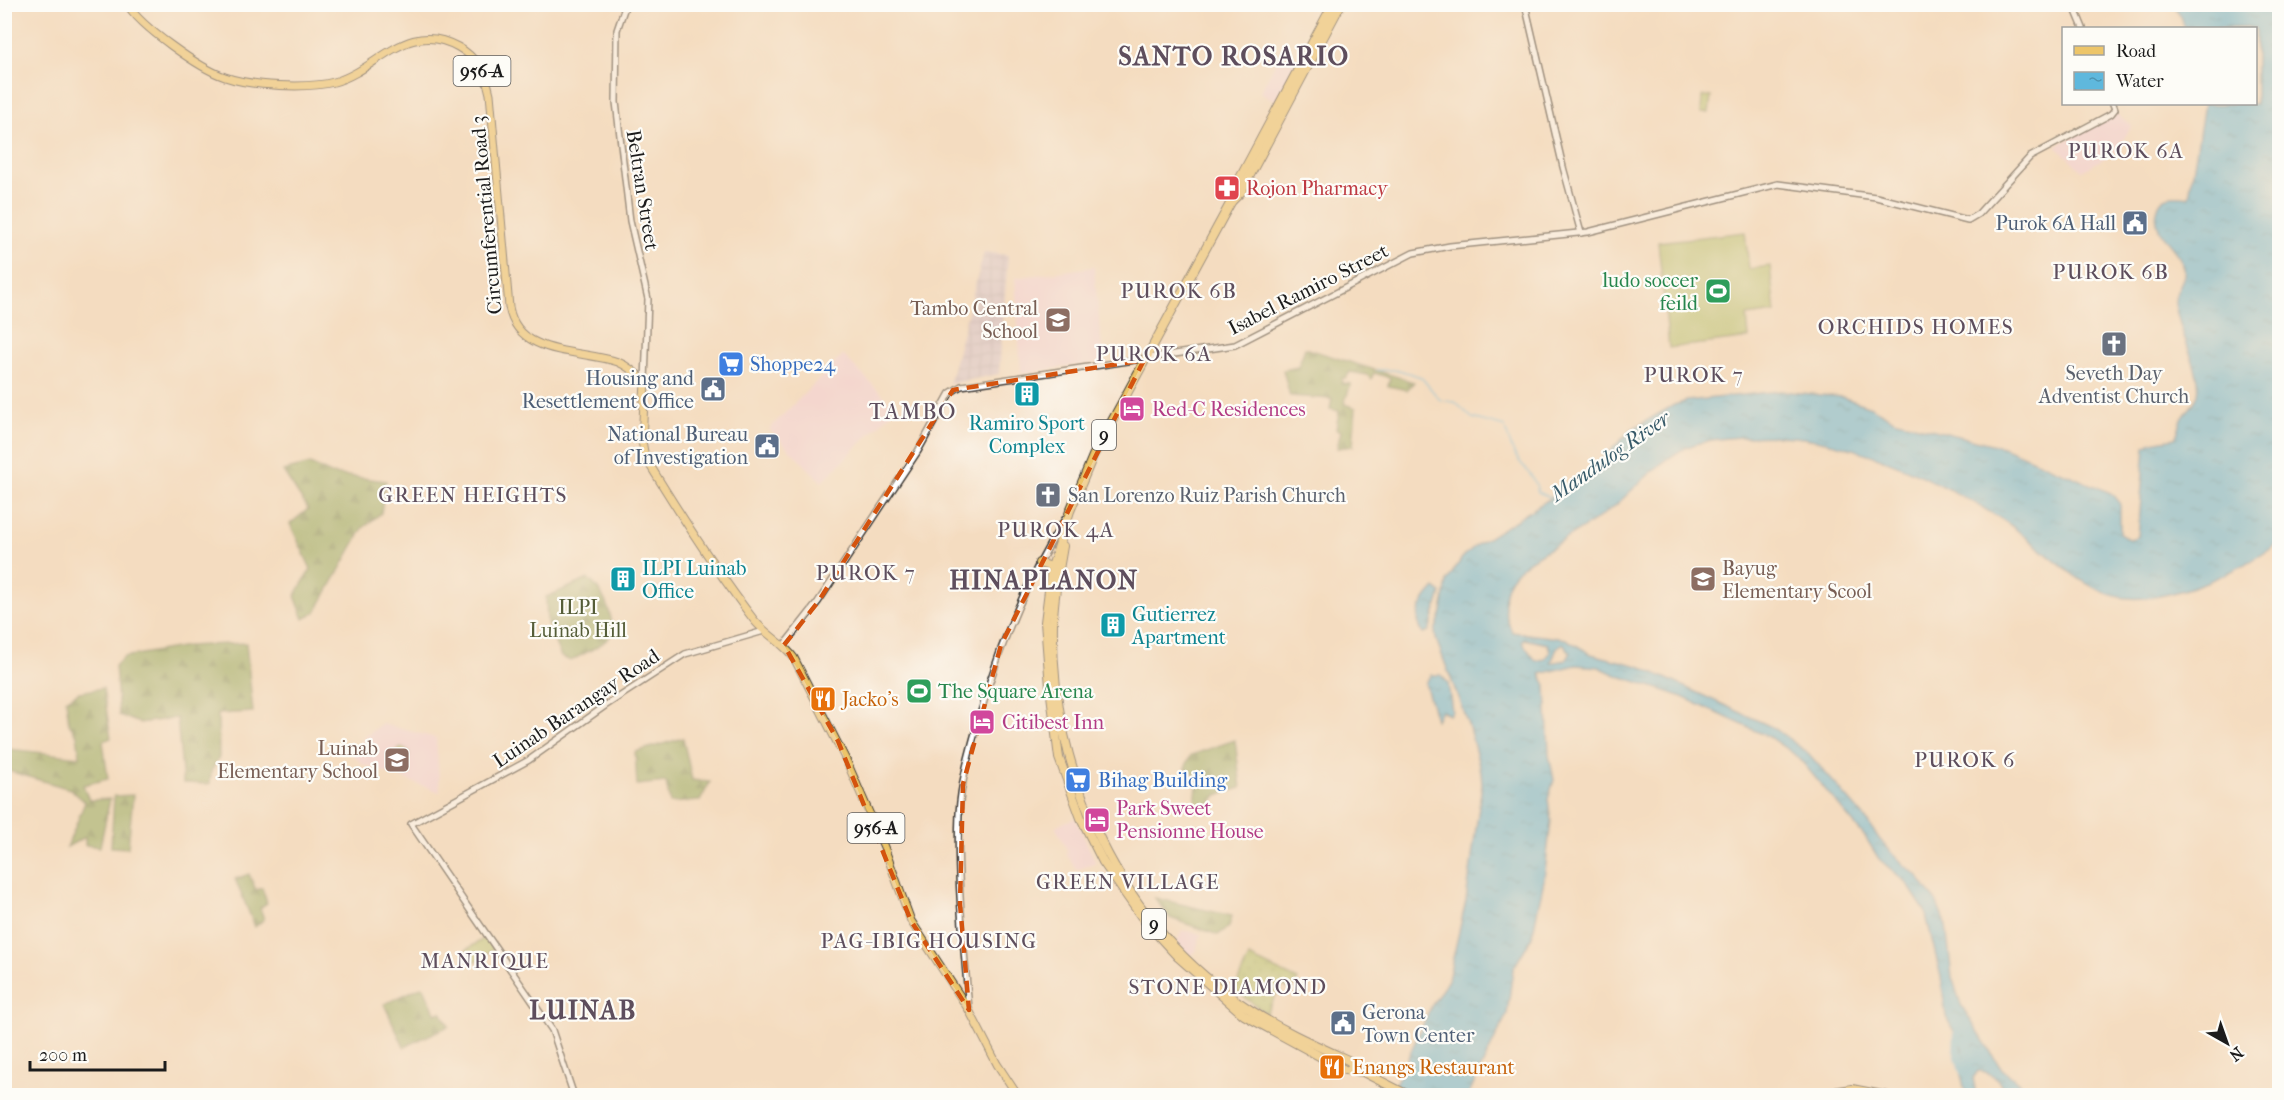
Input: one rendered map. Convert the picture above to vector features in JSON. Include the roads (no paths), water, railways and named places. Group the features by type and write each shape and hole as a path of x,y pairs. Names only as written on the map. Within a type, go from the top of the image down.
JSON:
{"highway":[{"name":"9","path":"1231,202 1233,190 1333,4"},
{"name":"9","path":"1341,4 1246,182 1231,202 1093,456 1069,512 1052,567 1045,622 1059,758 1081,818 1100,858 1143,919 1194,973 1244,1015 1345,1070 1354,1069 1363,1072 1410,1095"},
{"name":"9","path":"1069,512 1053,620 1055,681 1068,757 1106,855 1161,933 1214,982 1247,1008 1296,1037 1350,1061 1354,1069"},
{"path":"1039,563 1052,567"},
{"path":"1808,1095 1852,1089 1888,1095"}],"main road":[{"name":"Circumferential Road 3","path":"127,4 146,26 202,65 227,78 245,81 299,85 332,82 353,74 400,45 424,39 444,40 461,48 481,69 490,94 508,307 514,325 522,335 535,343 620,363 645,381"},
{"name":"956-A","path":"645,381 642,445 645,458 737,597 764,631 784,645 794,658 838,741 884,847 911,921 969,1010 997,1064 1018,1095"}],"street":[{"name":"Beltran Street","path":"627,4 617,30 616,102 630,221 648,299 645,381"},
{"path":"1525,4 1563,167 1584,232"},
{"path":"2073,4 2083,27"},
{"name":"Isabel Ramiro Street","path":"784,645 818,602 918,451 953,390 961,386 1235,345 1389,265 1423,250 1584,232 1769,186 1816,187 1876,197 1968,220 1978,214 2030,157 2111,114 2114,106"},
{"name":"956-A","path":"969,1010 960,904 959,816 963,784 975,730 1001,645 1039,563 1069,512"},
{"name":"Luinab Barangay Road","path":"574,1095 552,1030 411,824 529,760 604,706 685,654 764,631"}],"water":[{"name":"Mandulog River","path":"2175,5 2279,5 2280,542 2265,553 2224,575 2178,592 2155,597 2115,596 2099,590 2069,572 2000,518 1953,491 1901,467 1846,447 1820,441 1781,436 1735,437 1694,444 1671,456 1610,510 1522,567 1513,576 1504,599 1512,632 1566,639 1591,654 1639,666 1774,728 1808,753 1864,817 1880,840 1917,875 1936,901 1946,926 1952,977 1961,1005 2000,1067 2027,1090 2029,1095 2003,1095 2002,1086 1996,1078 1983,1071 1978,1071 1973,1078 1976,1095 1966,1095 1960,1071 1962,1046 1946,1017 1941,977 1925,911 1906,882 1879,859 1866,838 1798,757 1769,737 1680,696 1616,675 1599,667 1576,665 1540,674 1546,685 1549,755 1554,780 1548,799 1551,821 1544,880 1532,937 1513,969 1507,1014 1468,1095 1388,1096 1432,1005 1448,980 1466,901 1482,784 1481,772 1468,724 1435,631 1442,612 1447,581 1462,558 1475,546 1584,477 1632,429 1674,405 1687,401 1780,391 1842,397 1871,407 1894,420 2003,447 2111,493 2120,504 2120,533 2128,539 2138,537 2145,446 2152,442 2175,438 2181,421 2198,394 2197,374 2176,312 2175,297 2184,276 2184,267 2177,253 2162,234 2156,219 2159,205 2165,198 2169,196 2189,197 2204,105 2257,105 2257,27 2185,27","holes":["1524,639 1548,644 1550,652 1544,659 1536,661 1522,642","1563,643 1571,653 1565,660 1551,663 1557,648"]},
{"path":"1435,588 1441,593 1429,631 1423,633 1418,615 1426,598"},
{"path":"1431,675 1441,675 1448,683 1452,711 1449,715 1441,710 1436,720 1425,683"}],"waterway":[{"name":"Mandulog River","path":"1377,370 1399,370 1421,377 1440,400 1455,402 1472,418 1505,427 1513,452 1532,477 1538,492 1550,497"},
{"path":"1958,1028 1957,1050 1963,1071"}],"place":[{"name":"Rojon Pharmacy","path":"1227,188"},
{"name":"Purok 6A Hall","path":"2135,223"},
{"name":"ludo soccer feild","path":"1718,291"},
{"name":"Tambo Central School","path":"1058,320"},
{"name":"Seveth Day Adventist Church","path":"2114,344"},
{"name":"Shoppe24","path":"731,364"},
{"name":"Housing and Resettlement Office","path":"713,389"},
{"name":"Ramiro Sport Complex","path":"1027,394"},
{"name":"Red-C Residences","path":"1132,409"},
{"name":"National Bureau of Investigation","path":"767,446"},
{"name":"San Lorenzo Ruiz Parish Church","path":"1048,495"},
{"name":"ILPI Luinab Office","path":"623,579"},
{"name":"Bayug Elementary Scool","path":"1703,579"},
{"name":"Gutierrez Apartment","path":"1113,625"},
{"name":"The Square Arena","path":"919,691"},
{"name":"Jacko's","path":"823,699"},
{"name":"Citibest Inn","path":"982,722"},
{"name":"Luinab Elementary School","path":"397,760"},
{"name":"Bihag Building","path":"1078,780"},
{"name":"Park Sweet Pensionne House","path":"1097,820"},
{"name":"Gerona Town Center","path":"1343,1023"},
{"name":"Enangs Restaurant","path":"1332,1067"}],"district":[{"name":"SANTO ROSARIO","path":"1234,56"},
{"name":"PUROK 6A","path":"2126,151"},
{"name":"PUROK 6B","path":"2111,272"},
{"name":"PUROK 6B","path":"1179,291"},
{"name":"ORCHIDS HOMES","path":"1916,327"},
{"name":"PUROK 6A","path":"1154,354"},
{"name":"PUROK 7","path":"1694,375"},
{"name":"TAMBO","path":"913,411"},
{"name":"GREEN HEIGHTS","path":"473,495"},
{"name":"PUROK 4A","path":"1056,530"},
{"name":"PUROK 7","path":"866,573"},
{"name":"HINAPLANON","path":"1044,580"},
{"name":"PUROK 6","path":"1965,760"},
{"name":"GREEN VILLAGE","path":"1128,882"},
{"name":"PAG-IBIG HOUSING","path":"929,941"},
{"name":"MANRIQUE","path":"485,961"},
{"name":"STONE DIAMOND","path":"1228,987"},
{"name":"LUINAB","path":"583,1010"}],"park label":[{"name":"ILPI Luinab Hill","path":"578,618"}]}
